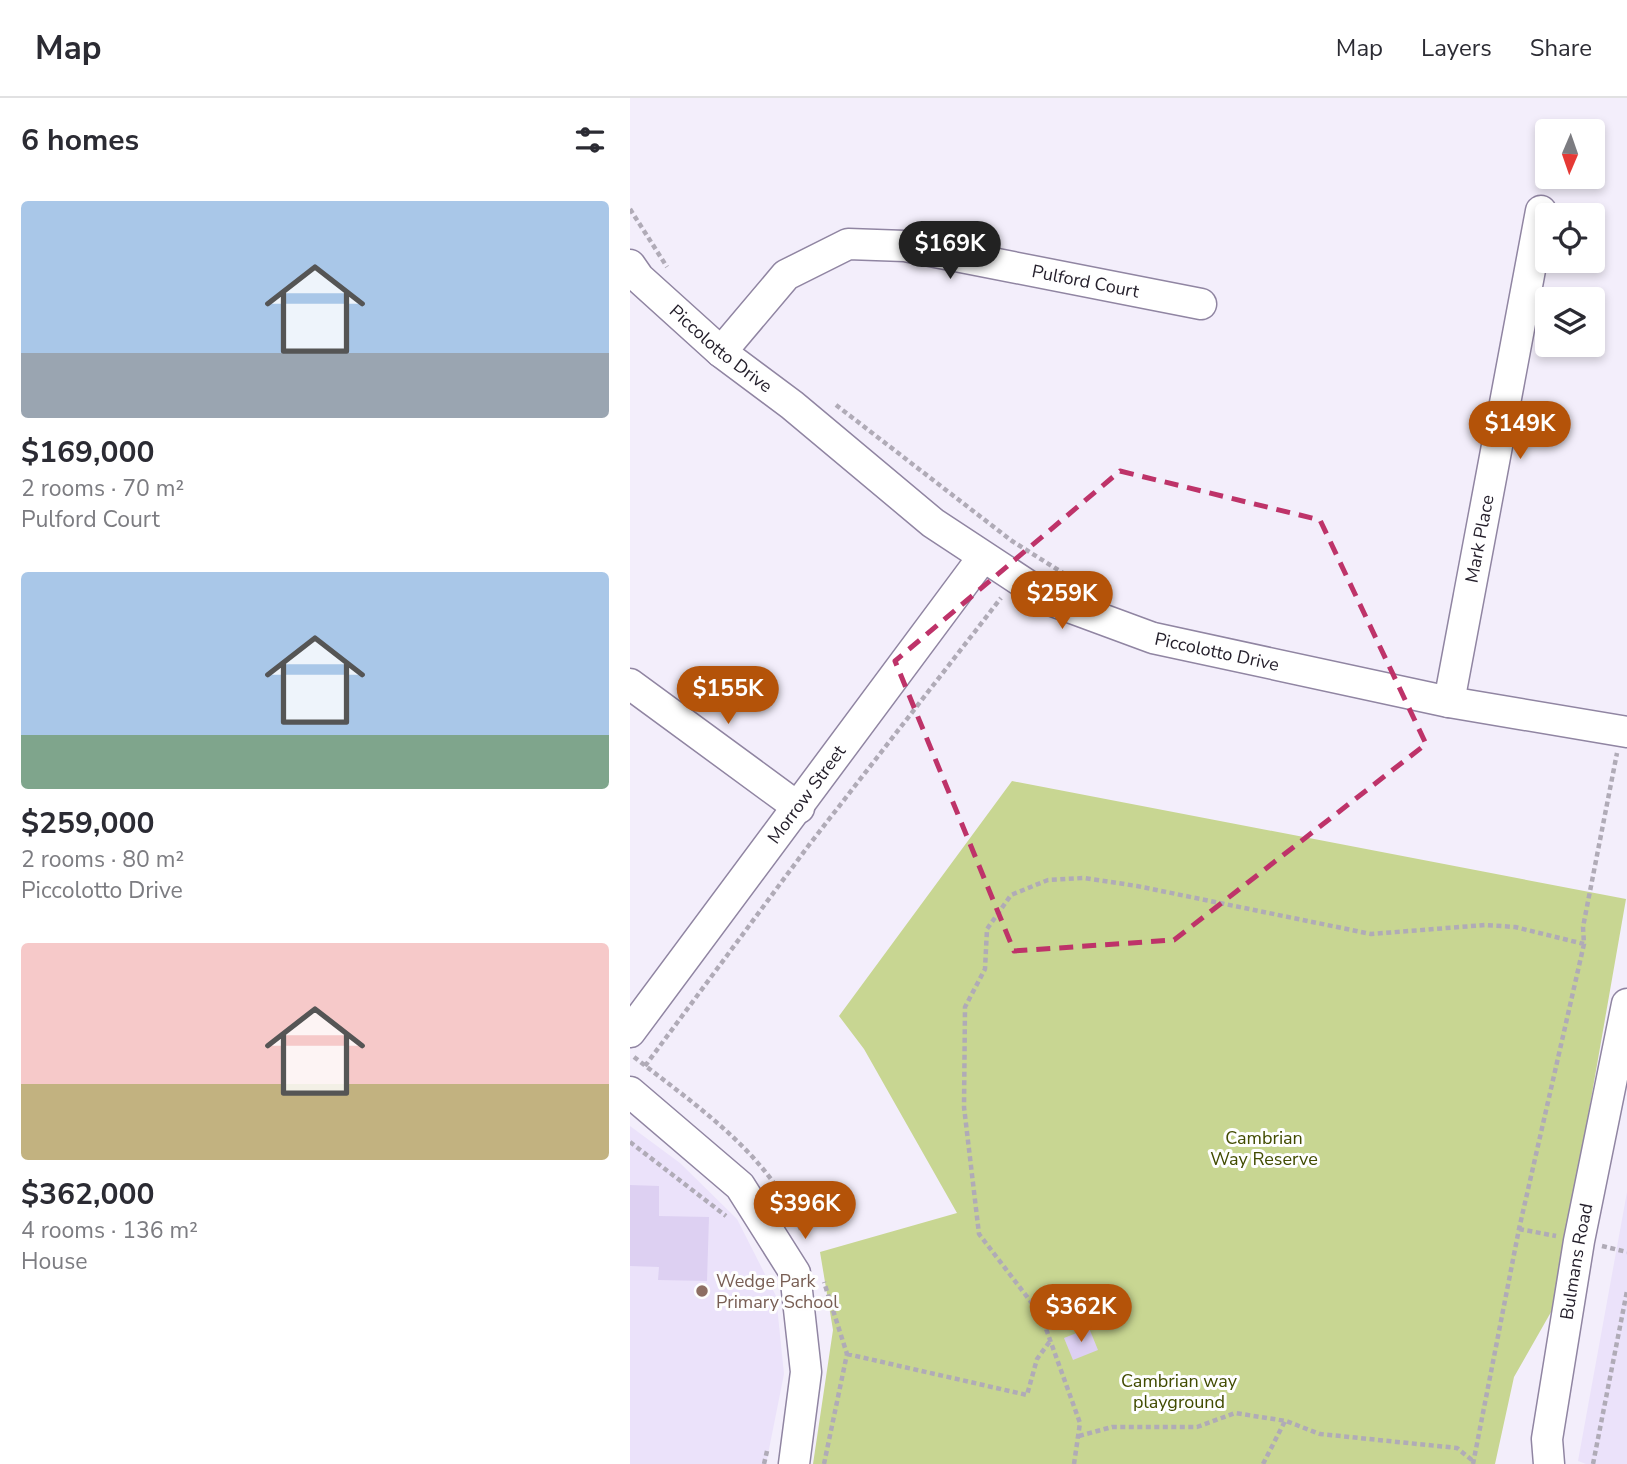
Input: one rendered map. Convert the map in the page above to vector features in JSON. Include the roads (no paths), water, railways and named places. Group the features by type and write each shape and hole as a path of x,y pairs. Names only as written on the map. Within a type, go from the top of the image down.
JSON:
{"street":[{"name":"Mark Place","path":"1449,702 1535,243"},
{"name":"Pulford Court","path":"721,352 786,275 848,244 905,246 1201,304"},
{"name":"Piccolotto Drive","path":"630,265 639,278 721,352 792,405 933,523 1049,600 1153,638 1449,702 1624,732"},
{"name":"Morrow Street","path":"630,1032 983,557"},
{"path":"630,684 799,808"},
{"name":"Bulmans Road","path":"1544,1456 1579,1241 1620,1085 1627,1004"},
{"path":"637,1079 740,1186 795,1273 806,1372 794,1464"}],"place":[{"name":"Wedge Park Primary School","path":"702,1291"}],"park label":[{"name":"Cambrian Way Reserve","path":"1264,1148"},
{"name":"Cambrian way playground","path":"1179,1391"}]}
